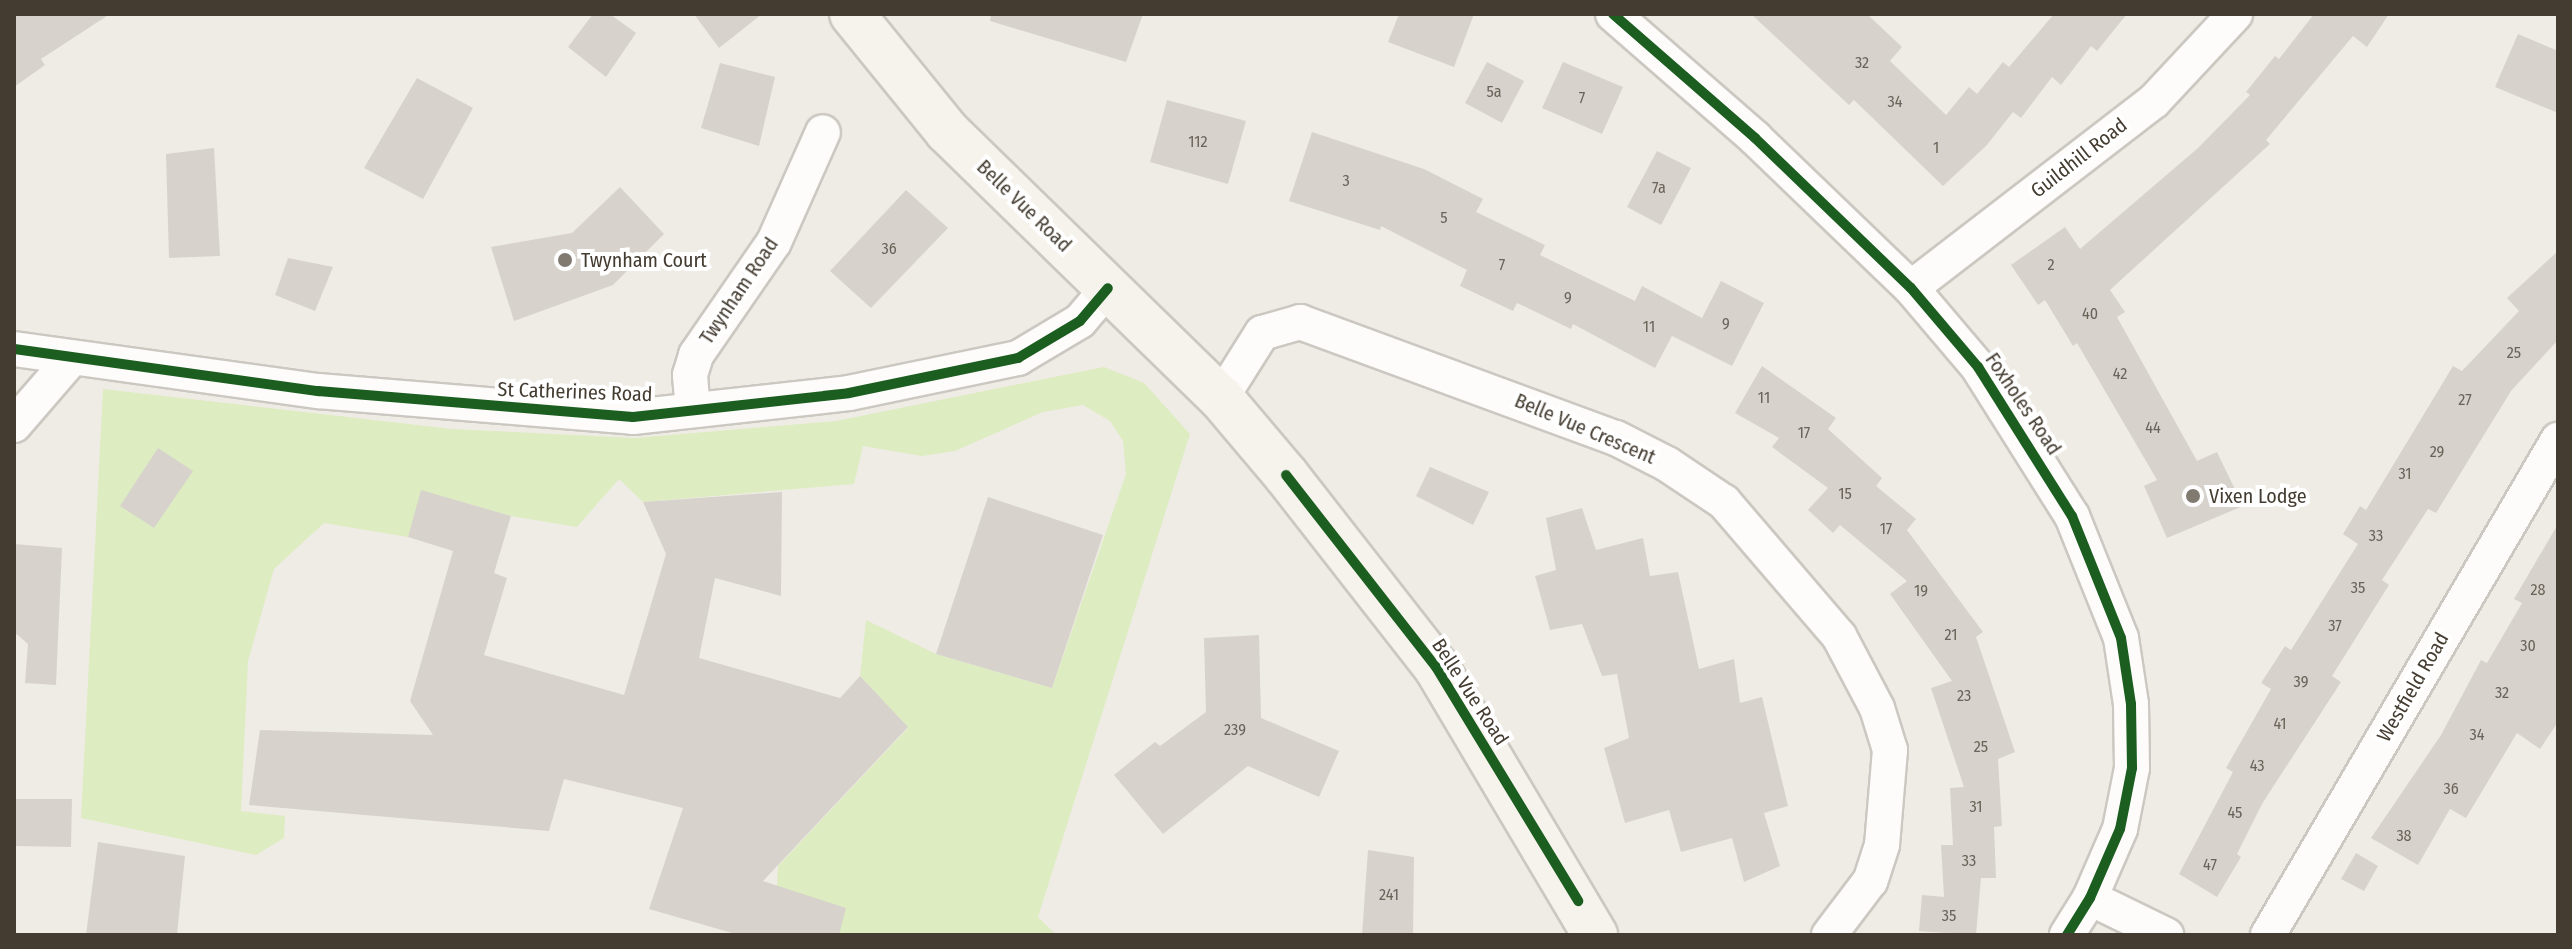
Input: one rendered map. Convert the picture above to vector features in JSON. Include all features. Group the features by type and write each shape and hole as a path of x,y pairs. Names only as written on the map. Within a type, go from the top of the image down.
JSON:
{"main road":[{"name":"Belle Vue Road","path":"852,14 947,131 1221,398 1436,667 1595,935"}],"street":[{"name":"Foxholes Road","path":"1613,14 1755,138 1911,288 1978,367 2072,516 2121,638 2131,704 2132,768 2120,829 2090,898 2067,935"},
{"name":"Guildhill Road","path":"1911,288 2154,101 2235,14"},
{"name":"Twynham Road","path":"693,410 690,375 696,355 774,242 823,132"},
{"name":"St Catherines Road","path":"14,349 462,406 633,417 849,393 1018,358 1080,321 1108,288"},
{"name":"Belle Vue Crescent","path":"1221,398 1262,333 1300,322 1616,438 1667,464 1724,502 1839,636 1877,708 1890,750 1882,845 1870,881 1829,935"},
{"path":"14,425 72,358"},
{"name":"Westfield Road","path":"2268,935 2558,440"},
{"path":"2090,898 2166,935"}],"green space":[{"path":"1104,367 1144,383 1190,434 1038,917 1056,935 839,935 777,886 778,866 908,728 860,676 866,620 936,654 1052,688 1126,474 1123,441 1110,421 1083,405 1043,412 955,451 922,456 863,446 854,484 643,502 619,479 577,527 511,516 422,491 408,537 324,523 274,569 248,661 241,811 285,816 284,838 256,855 81,818 103,389 452,429 635,438 836,421"}],"building":[{"path":"14,14 110,14 41,59 45,65 14,87"},
{"path":"593,14 610,14 636,33 606,77 568,47"},
{"path":"694,14 762,14 719,48"},
{"path":"991,14 1143,14 1126,62 990,21"},
{"path":"1399,14 1474,14 1454,67 1388,42"},
{"path":"1751,14 1867,14 1902,47 1890,61 1946,115 1969,87 1977,94 2003,62 2009,67 2054,14 2127,14 2097,51 2091,46 2061,85 2052,77 2021,118 2013,112 1986,146 1943,186 1854,100 1849,105"},
{"path":"2314,14 2389,14 2367,47 2353,36 2266,140 2270,144 2110,290 2125,312 2117,317 2197,461 2217,452 2243,506 2167,538 2144,486 2157,480 2077,343 2073,346 2045,300 2038,305 2011,265 2065,227 2080,249 2198,148 2250,95 2246,92 2275,56 2279,59"},
{"path":"2518,34 2558,51 2558,113 2495,87"},
{"path":"1487,62 1524,81 1502,123 1465,103"},
{"path":"1563,62 1623,87 1602,134 1542,108"},
{"path":"720,63 775,77 759,146 701,128"},
{"path":"417,78 473,108 423,199 364,168"},
{"path":"1167,100 1246,121 1228,184 1150,162"},
{"path":"1312,132 1424,169 1483,199 1476,212 1545,245 1540,255 1635,301 1642,286 1702,318 1721,281 1764,303 1732,366 1672,336 1655,368 1573,324 1571,329 1517,303 1513,311 1460,286 1467,270 1381,226 1380,230 1289,201"},
{"path":"214,148 220,256 169,258 166,154"},
{"path":"1657,151 1691,168 1661,225 1627,207"},
{"name":"Twynham Court","path":"620,187 664,234 613,285 514,321 491,247 572,233"},
{"path":"906,190 948,228 871,308 830,271"},
{"path":"2558,251 2558,340 2511,391 2436,513 2428,509 2382,580 2389,585 2332,676 2341,682 2262,804 2237,854 2241,857 2217,897 2179,874 2233,772 2226,768 2271,689 2261,683 2285,646 2291,650 2358,544 2343,534 2360,506 2366,510 2453,366 2462,371 2519,311 2507,298"},
{"path":"288,258 333,267 315,311 275,295"},
{"path":"1762,366 1836,418 1828,429 1882,478 1876,486 1916,519 1907,530 1983,632 1976,637 2015,752 1998,759 2002,826 1994,827 1996,878 1981,878 1976,935 1919,931 1922,895 1944,897 1941,845 1953,845 1950,788 1964,787 1931,688 1952,681 1890,594 1907,581 1840,525 1833,533 1808,510 1828,488 1772,447 1779,438 1735,413"},
{"path":"158,448 193,471 154,528 120,506"},
{"path":"1430,467 1489,492 1473,525 1416,496"},
{"path":"421,490 511,516 494,573 507,578 484,655 624,695 666,554 643,502 782,492 781,596 715,578 699,658 840,698 860,676 908,727 763,881 846,908 839,935 739,935 649,909 683,808 564,779 549,831 249,805 260,730 433,735 410,701 453,551 408,537"},
{"path":"988,497 1103,535 1052,688 936,654"},
{"path":"1582,508 1596,550 1643,538 1650,576 1678,572 1699,669 1734,659 1740,703 1762,697 1788,806 1764,813 1780,866 1744,882 1732,838 1681,852 1669,810 1625,823 1604,748 1629,738 1617,674 1602,676 1582,624 1550,630 1535,576 1556,570 1546,518"},
{"path":"2558,524 2558,722 2540,749 2517,733 2466,818 2450,809 2418,865 2371,838 2441,735 2481,660 2487,663 2522,603 2514,599"},
{"path":"14,544 62,548 56,685 25,683 28,644 14,632"},
{"path":"1259,635 1261,718 1339,751 1319,797 1248,766 1163,834 1114,775 1155,742 1160,746 1206,712 1204,638"},
{"path":"14,799 72,799 71,847 14,846"},
{"path":"98,842 185,856 177,935 86,935"},
{"path":"1368,850 1414,857 1413,935 1362,935"},
{"path":"2356,853 2378,866 2364,891 2341,879"}],"cycle path":[{"path":"1613,14 1755,138 1911,288 1978,367 2072,516 2121,638 2131,704 2132,768 2120,829 2090,898 2067,935"},
{"path":"14,349 318,391 633,417 849,393 1018,358 1080,321 1108,288"},
{"path":"1286,475 1436,667 1578,901"}],"place":[{"name":"Twynham Court","path":"565,260"},
{"name":"Vixen Lodge","path":"2193,496"}]}
